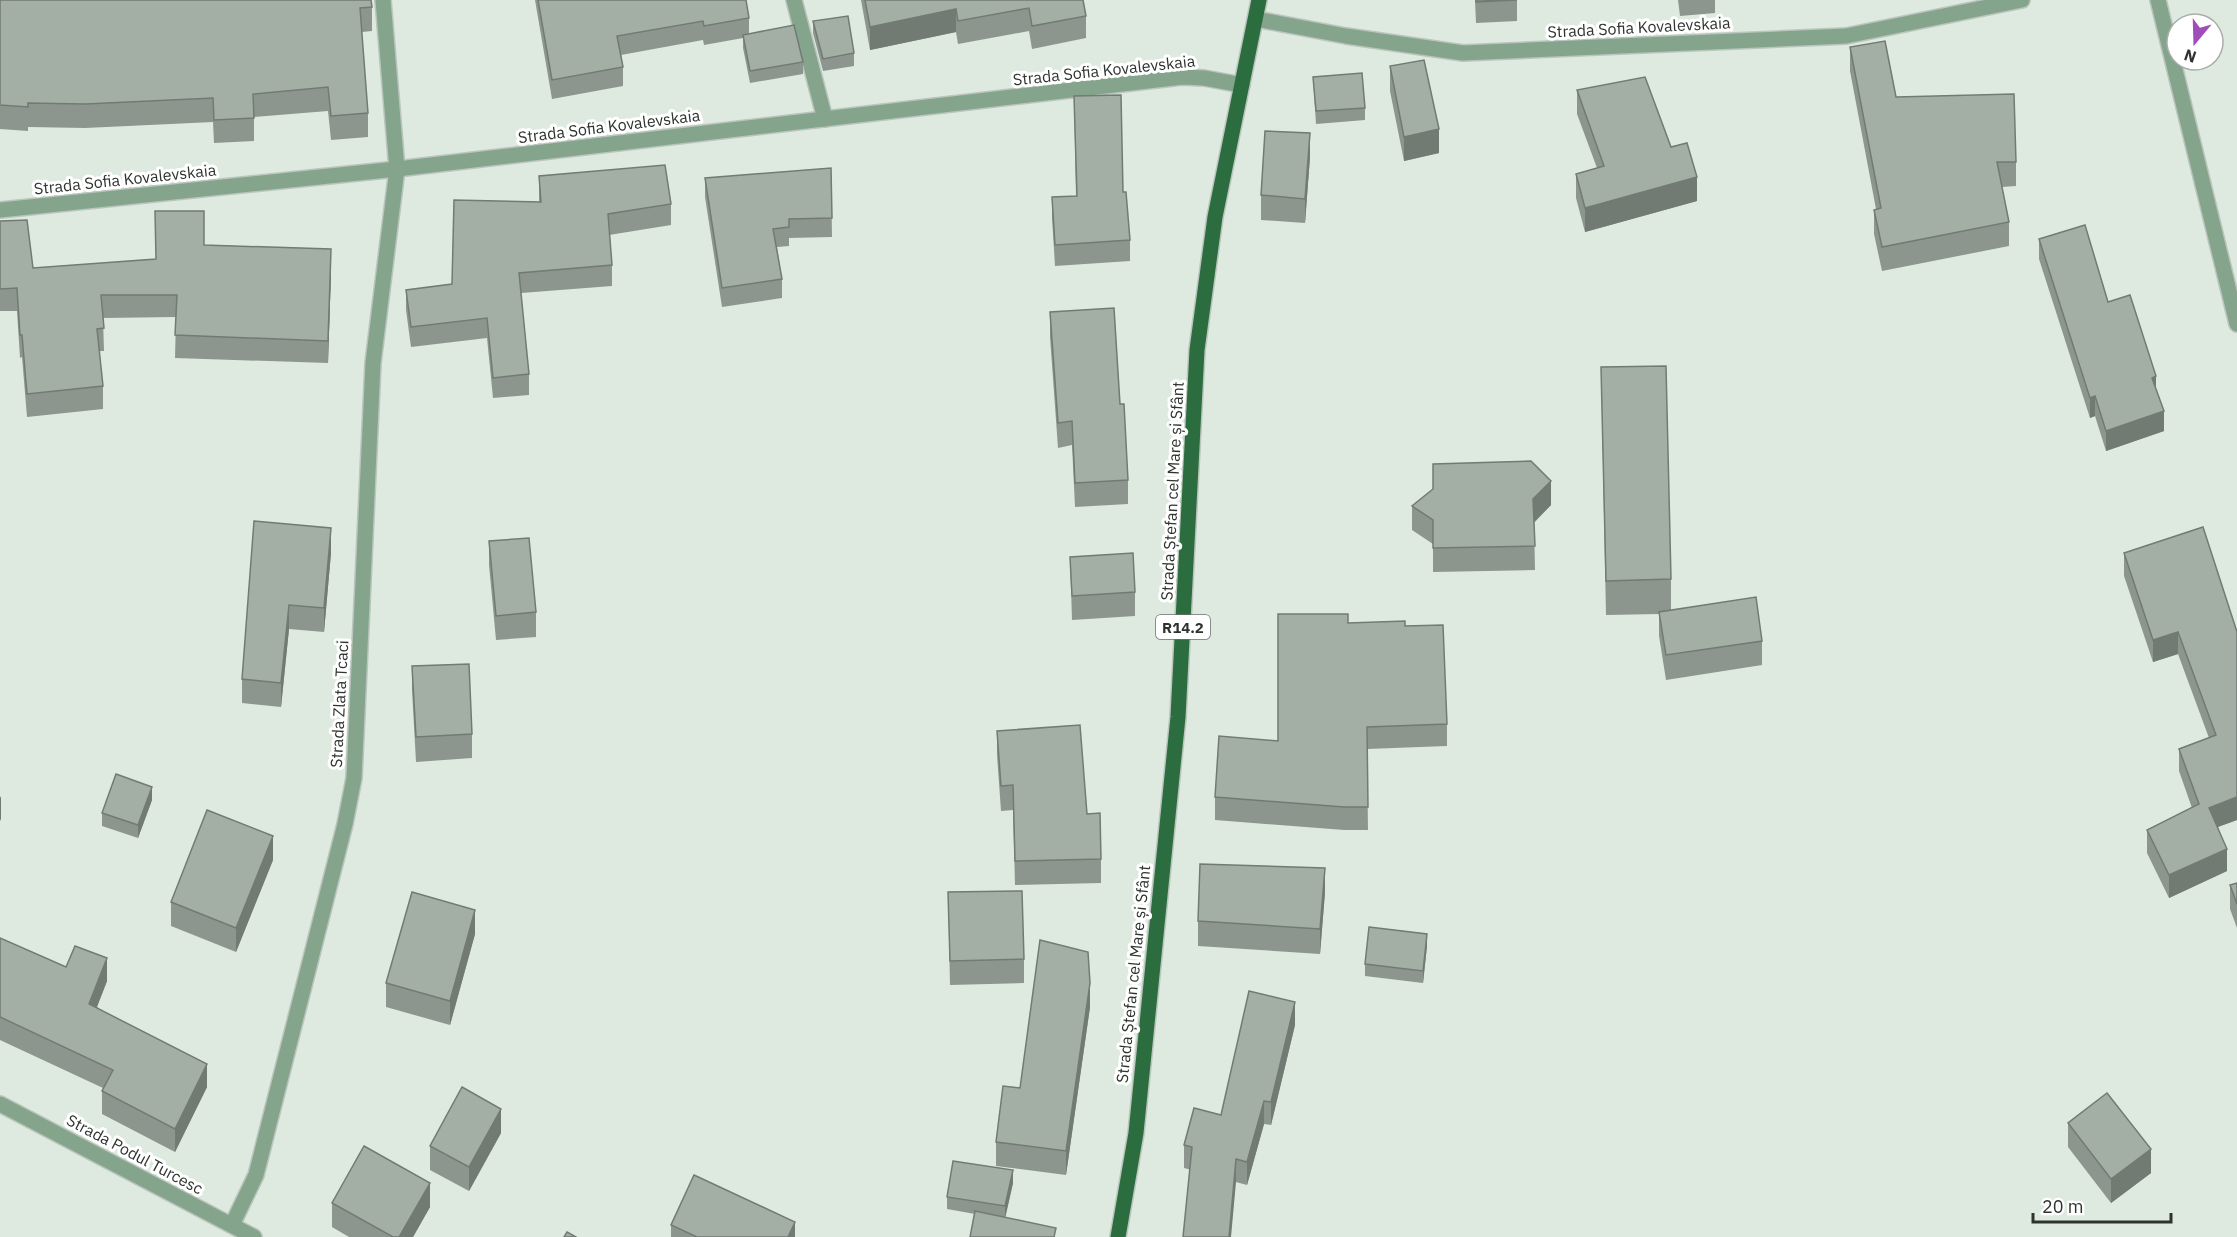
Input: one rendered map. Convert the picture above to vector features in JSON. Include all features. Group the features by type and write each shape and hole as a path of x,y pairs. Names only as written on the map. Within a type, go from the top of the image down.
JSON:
{"main road":[{"name":"Strada Ștefan cel Mare și Sfânt","path":"1118,1237 1136,1133 1178,717 1197,350 1215,217 1259,0"}],"street":[{"path":"383,0 397,169"},
{"path":"794,0 825,119"},
{"name":"Strada Sofia Kovalevskaia","path":"1256,19 1346,36 1463,53 1846,36 2022,0"},
{"path":"2158,0 2237,324"},
{"name":"Strada Sofia Kovalevskaia","path":"0,210 397,169 1182,77 1204,78 1242,85"},
{"name":"Strada Zlata Tcaci","path":"232,1225 256,1175 345,824 354,778 373,363 397,169"},
{"name":"Strada Podul Turcesc","path":"0,1104 254,1237"}],"building":[{"path":"0,0 371,0 372,7 360,8 368,113 331,116 328,87 253,94 254,118 214,120 213,98 85,104 28,103 28,107 0,105"},
{"path":"538,0 746,0 749,18 704,26 703,21 617,36 623,67 552,80"},
{"path":"865,0 1083,0 1086,16 1032,26 1029,8 958,21 956,9 870,27"},
{"path":"1476,0 1517,0 1476,2"},
{"path":"848,16 854,53 823,59 813,21"},
{"path":"794,25 803,62 750,71 743,35"},
{"path":"1885,41 1896,97 2014,94 2016,162 1997,162 2009,222 1882,247 1874,210 1881,208 1850,47"},
{"path":"1424,60 1439,129 1404,137 1390,66"},
{"path":"1362,73 1365,108 1316,111 1313,77"},
{"path":"1645,77 1671,147 1687,143 1697,177 1585,208 1576,174 1604,166 1577,90"},
{"path":"1121,95 1123,192 1126,192 1130,240 1055,245 1052,197 1077,196 1074,96"},
{"path":"1265,131 1310,133 1305,199 1261,195"},
{"path":"665,165 671,204 608,214 612,265 519,273 529,374 493,378 487,318 411,327 406,290 452,284 454,200 541,202 539,176"},
{"path":"831,168 832,218 789,219 789,227 773,229 782,279 722,288 705,178"},
{"path":"155,211 204,211 204,245 331,249 328,341 175,335 177,295 101,295 104,328 97,329 103,386 27,394 17,288 0,289 0,221 27,220 33,268 156,259"},
{"path":"2085,225 2108,302 2130,295 2156,376 2152,378 2164,411 2106,431 2095,396 2090,398 2039,239"},
{"path":"1114,308 1120,404 1124,404 1128,480 1075,483 1072,421 1058,423 1050,312"},
{"path":"1666,366 1671,579 1606,581 1601,367"},
{"path":"1531,461 1551,481 1533,499 1535,546 1433,548 1433,520 1412,506 1433,489 1433,464"},
{"path":"254,521 331,528 324,608 289,605 281,683 242,679"},
{"path":"2203,527 2237,632 2237,797 2209,808 2227,849 2169,875 2147,830 2199,804 2179,749 2216,735 2178,632 2153,640 2124,553"},
{"path":"529,538 536,612 496,616 489,541"},
{"path":"1133,553 1135,592 1072,596 1070,557"},
{"path":"1756,597 1762,641 1666,655 1659,612"},
{"path":"1278,614 1348,614 1348,623 1405,621 1405,626 1443,625 1447,724 1367,727 1368,807 1215,797 1219,736 1278,741"},
{"path":"469,664 472,734 416,737 412,666"},
{"path":"1080,725 1087,814 1100,813 1101,859 1015,861 1013,785 1001,786 997,731"},
{"path":"116,774 152,787 138,825 102,813"},
{"path":"207,810 273,836 236,928 171,902"},
{"path":"1200,864 1325,868 1320,929 1198,921"},
{"path":"2237,883 2237,904 2230,885"},
{"path":"1022,891 1024,959 950,961 948,892"},
{"path":"412,892 475,910 450,1001 386,983"},
{"path":"1369,927 1427,934 1423,971 1365,964"},
{"path":"0,938 66,967 75,946 107,958 89,1004 207,1064 175,1129 102,1091 113,1070 0,1017"},
{"path":"1040,940 1088,952 1090,983 1066,1151 996,1142 1003,1086 1020,1088"},
{"path":"1249,991 1295,1002 1271,1102 1264,1101 1247,1162 1236,1159 1229,1237 1183,1237 1192,1147 1184,1145 1194,1108 1221,1115"},
{"path":"462,1087 501,1109 469,1167 430,1146"},
{"path":"2107,1093 2151,1149 2111,1179 2068,1123"},
{"path":"364,1146 430,1183 399,1237 393,1237 332,1203"},
{"path":"953,1161 1013,1170 1005,1206 947,1197"},
{"path":"694,1175 795,1222 788,1237 697,1237 671,1225"},
{"path":"975,1211 1056,1228 1054,1237 970,1237"},
{"path":"567,1232 576,1237 564,1237"}]}
